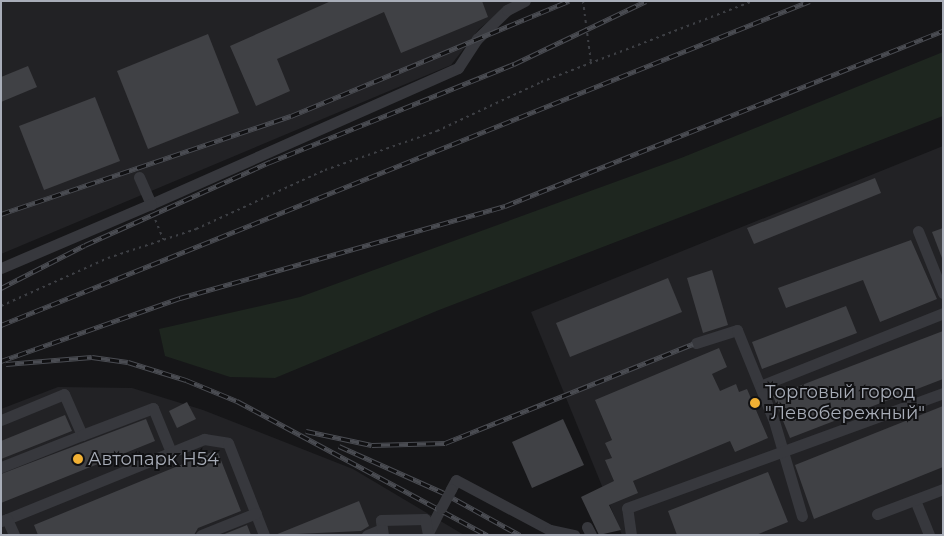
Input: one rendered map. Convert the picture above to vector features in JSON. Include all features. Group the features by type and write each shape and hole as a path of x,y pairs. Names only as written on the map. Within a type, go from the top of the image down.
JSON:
{"lane":[{"path":"1,268 458,68 477,39 507,10 525,1"},
{"path":"139,177 150,204"},
{"path":"918,231 943,293"},
{"path":"760,386 943,313"},
{"path":"696,343 737,330 760,386 782,448 802,516"},
{"path":"631,535 627,508 782,448 943,393"},
{"path":"1,420 64,394 82,435"},
{"path":"1,467 153,408 171,452"},
{"path":"14,535 4,520 204,439 228,443 264,535"},
{"path":"428,534 456,480 550,530 574,535"},
{"path":"877,514 943,489"},
{"path":"915,500 929,535"},
{"path":"201,535 256,513"},
{"path":"367,535 382,532 380,520 425,519 428,534"}],"path":[{"path":"583,1 591,63"},
{"path":"1,306 108,258 163,240 325,170 437,131 591,63 753,1"},
{"path":"150,204 163,240"}],"shaded area":[{"path":"1,1 514,1 479,29 451,65 1,254"},
{"path":"943,52 943,116 439,310 275,378 230,377 165,356 159,329 300,297 681,158"},
{"name":"Торговый город \"Левобережный\"","path":"943,146 943,535 622,535 531,312"},
{"name":"Автопарк Н54","path":"58,387 132,388 203,410 353,469 464,535 1,535 1,409"}],"building":[{"path":"331,1 482,1 488,17 401,53 384,12 277,59 290,91 256,106 230,46"},
{"path":"208,34 239,113 148,149 117,71"},
{"path":"28,66 37,87 1,102 1,77"},
{"path":"95,97 120,161 44,190 19,126"},
{"path":"875,178 881,193 754,244 747,228"},
{"path":"943,228 943,258 942,258 932,232"},
{"path":"911,240 937,299 880,322 863,280 786,308 778,288"},
{"path":"712,270 728,325 703,333 687,278"},
{"path":"668,278 682,312 570,357 556,323"},
{"path":"846,306 857,333 762,369 752,342"},
{"path":"943,331 943,379 790,438 773,396"},
{"path":"719,348 727,367 712,374 720,391 736,384 739,392 747,389 768,438 735,452 730,441 633,481 638,493 609,505 621,530 599,535 581,497 614,481 605,460 612,458 605,443 612,440 595,400"},
{"path":"187,402 196,419 177,428 169,411"},
{"path":"943,406 943,467 814,519 795,465"},
{"path":"65,415 72,431 1,459 1,441"},
{"name":"Автопарк Н54","path":"146,419 155,441 1,503 1,474"},
{"path":"563,419 584,465 532,488 512,442"},
{"path":"217,450 241,511 198,528 194,535 38,535 34,525"},
{"path":"768,472 788,522 756,535 677,535 668,511"},
{"path":"359,501 369,526 361,531 275,535"},
{"path":"247,525 251,535 222,535"}],"railway":[{"path":"1,214 291,116 569,1"},
{"path":"1,288 85,245 270,162 514,64 646,1"},
{"path":"1,325 810,1"},
{"path":"1,361 180,298 505,206 943,31"},
{"path":"306,431 372,445 445,443 693,344"},
{"path":"6,364 92,357 128,362 186,380 237,401 487,535"},
{"path":"339,446 442,492 520,535"}],"place":[{"name":"Торговый город \"Левобережный\"","path":"755,403"},
{"name":"Автопарк Н54","path":"78,459"}]}
